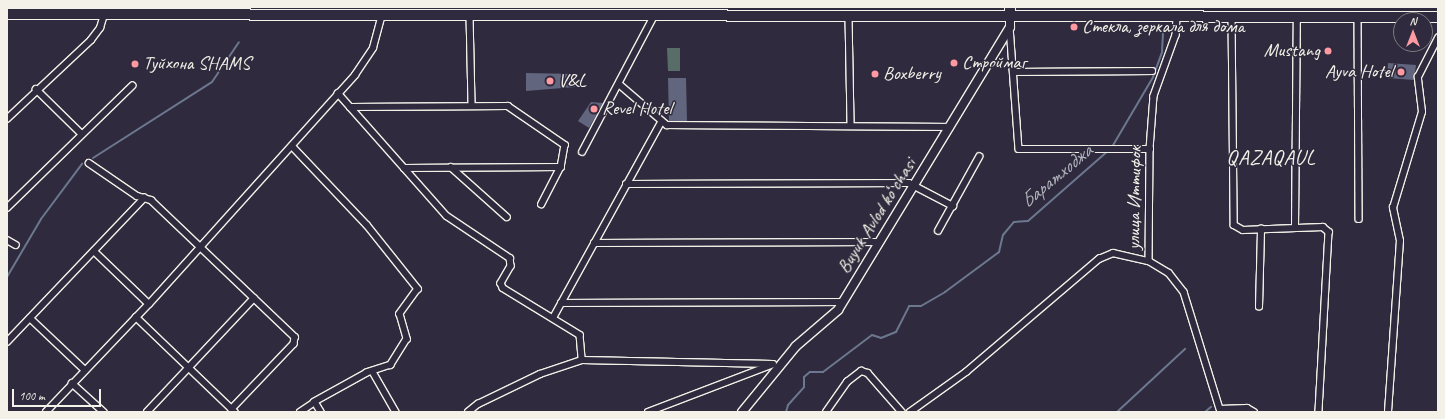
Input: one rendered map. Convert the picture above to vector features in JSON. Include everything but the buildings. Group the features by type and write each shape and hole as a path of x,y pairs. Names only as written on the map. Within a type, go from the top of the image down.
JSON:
{"highway":[{"path":"1010,7 1010,22"},
{"path":"7,14 104,14 173,11 470,16 654,16 767,12 849,17 1010,22 1177,18 1438,17"}],"street":[{"path":"7,119 36,89 99,31 104,14"},
{"path":"46,412 201,247 367,60 382,15"},
{"path":"470,16 472,106"},
{"path":"582,152 654,16"},
{"path":"849,17 851,124"},
{"path":"1295,228 1297,17"},
{"path":"1358,17 1359,219"},
{"name":"улица Иттифок","path":"1177,18 1176,35 1154,96 1150,149 1149,261 1174,277 1184,292 1220,409 1247,408 1254,412"},
{"path":"1232,18 1234,222 1239,229 1322,227 1327,229 1330,236 1319,412"},
{"path":"1010,22 1015,72 1018,148 1150,149"},
{"name":"Buyuk Avlod koʻchasi","path":"742,412 777,363 838,310 878,242 915,185 1010,22"},
{"path":"1388,412 1400,241 1393,219 1393,208 1422,112 1418,77 1438,38"},
{"path":"1015,72 1152,71"},
{"path":"619,84 661,122 667,125 851,124 950,126"},
{"path":"7,208 132,86"},
{"path":"36,89 82,134"},
{"path":"338,93 447,216 510,258 511,266 501,283 503,288 580,336 582,360"},
{"path":"350,107 508,106 565,145 561,167 542,204"},
{"path":"553,318 661,122"},
{"path":"292,146 417,284 417,293 400,314 407,339 391,365 373,372 315,402 300,412"},
{"path":"938,232 979,157"},
{"path":"89,163 144,198 151,200 295,337 295,341 233,410 136,317"},
{"path":"452,167 507,217"},
{"path":"404,168 561,167"},
{"path":"626,184 915,185 952,206"},
{"path":"7,342 144,198"},
{"path":"1259,307 1262,229"},
{"path":"7,240 16,245"},
{"path":"594,243 878,242"},
{"path":"94,251 149,304"},
{"path":"910,412 966,372 1099,259 1113,253 1149,261"},
{"path":"147,412 254,298"},
{"path":"561,303 843,302"},
{"path":"30,318 85,370"},
{"path":"468,412 478,404 540,374 582,360 777,363"},
{"path":"648,412 777,363"},
{"path":"826,412 847,382 860,370 868,373 902,412"},
{"path":"373,372 396,412"},
{"path":"72,383 104,412"},
{"path":"315,402 321,412"}],"green space":[{"path":"667,48 680,48 680,71 668,71"}],"waterway":[{"name":"Баратходжа","path":"1112,147 1153,77 1162,52 1163,31"},
{"path":"93,158 212,82 239,42"},
{"name":"Баратходжа","path":"786,412 788,405 804,387 804,377 810,372 823,372 872,335 881,338 896,332 909,306 921,306 945,292 999,252 1003,235 1014,222 1028,221 1109,150"},
{"path":"7,277 41,219 82,164"},
{"path":"1117,412 1185,349"},
{"path":"1205,412 1211,407"}],"place":[{"name":"Стекла, зеркала для дома","path":"1074,27"},
{"name":"Mustang","path":"1328,51"},
{"name":"Строймаг","path":"954,63"},
{"name":"Туйхона SHAMS","path":"135,64"},
{"name":"Ayva Hotel","path":"1401,72"},
{"name":"Boxberry","path":"875,74"},
{"name":"V&L","path":"550,81"},
{"name":"Revel Hotel","path":"594,109"}],"district":[{"name":"QAZAQAUL","path":"1271,157"}]}
